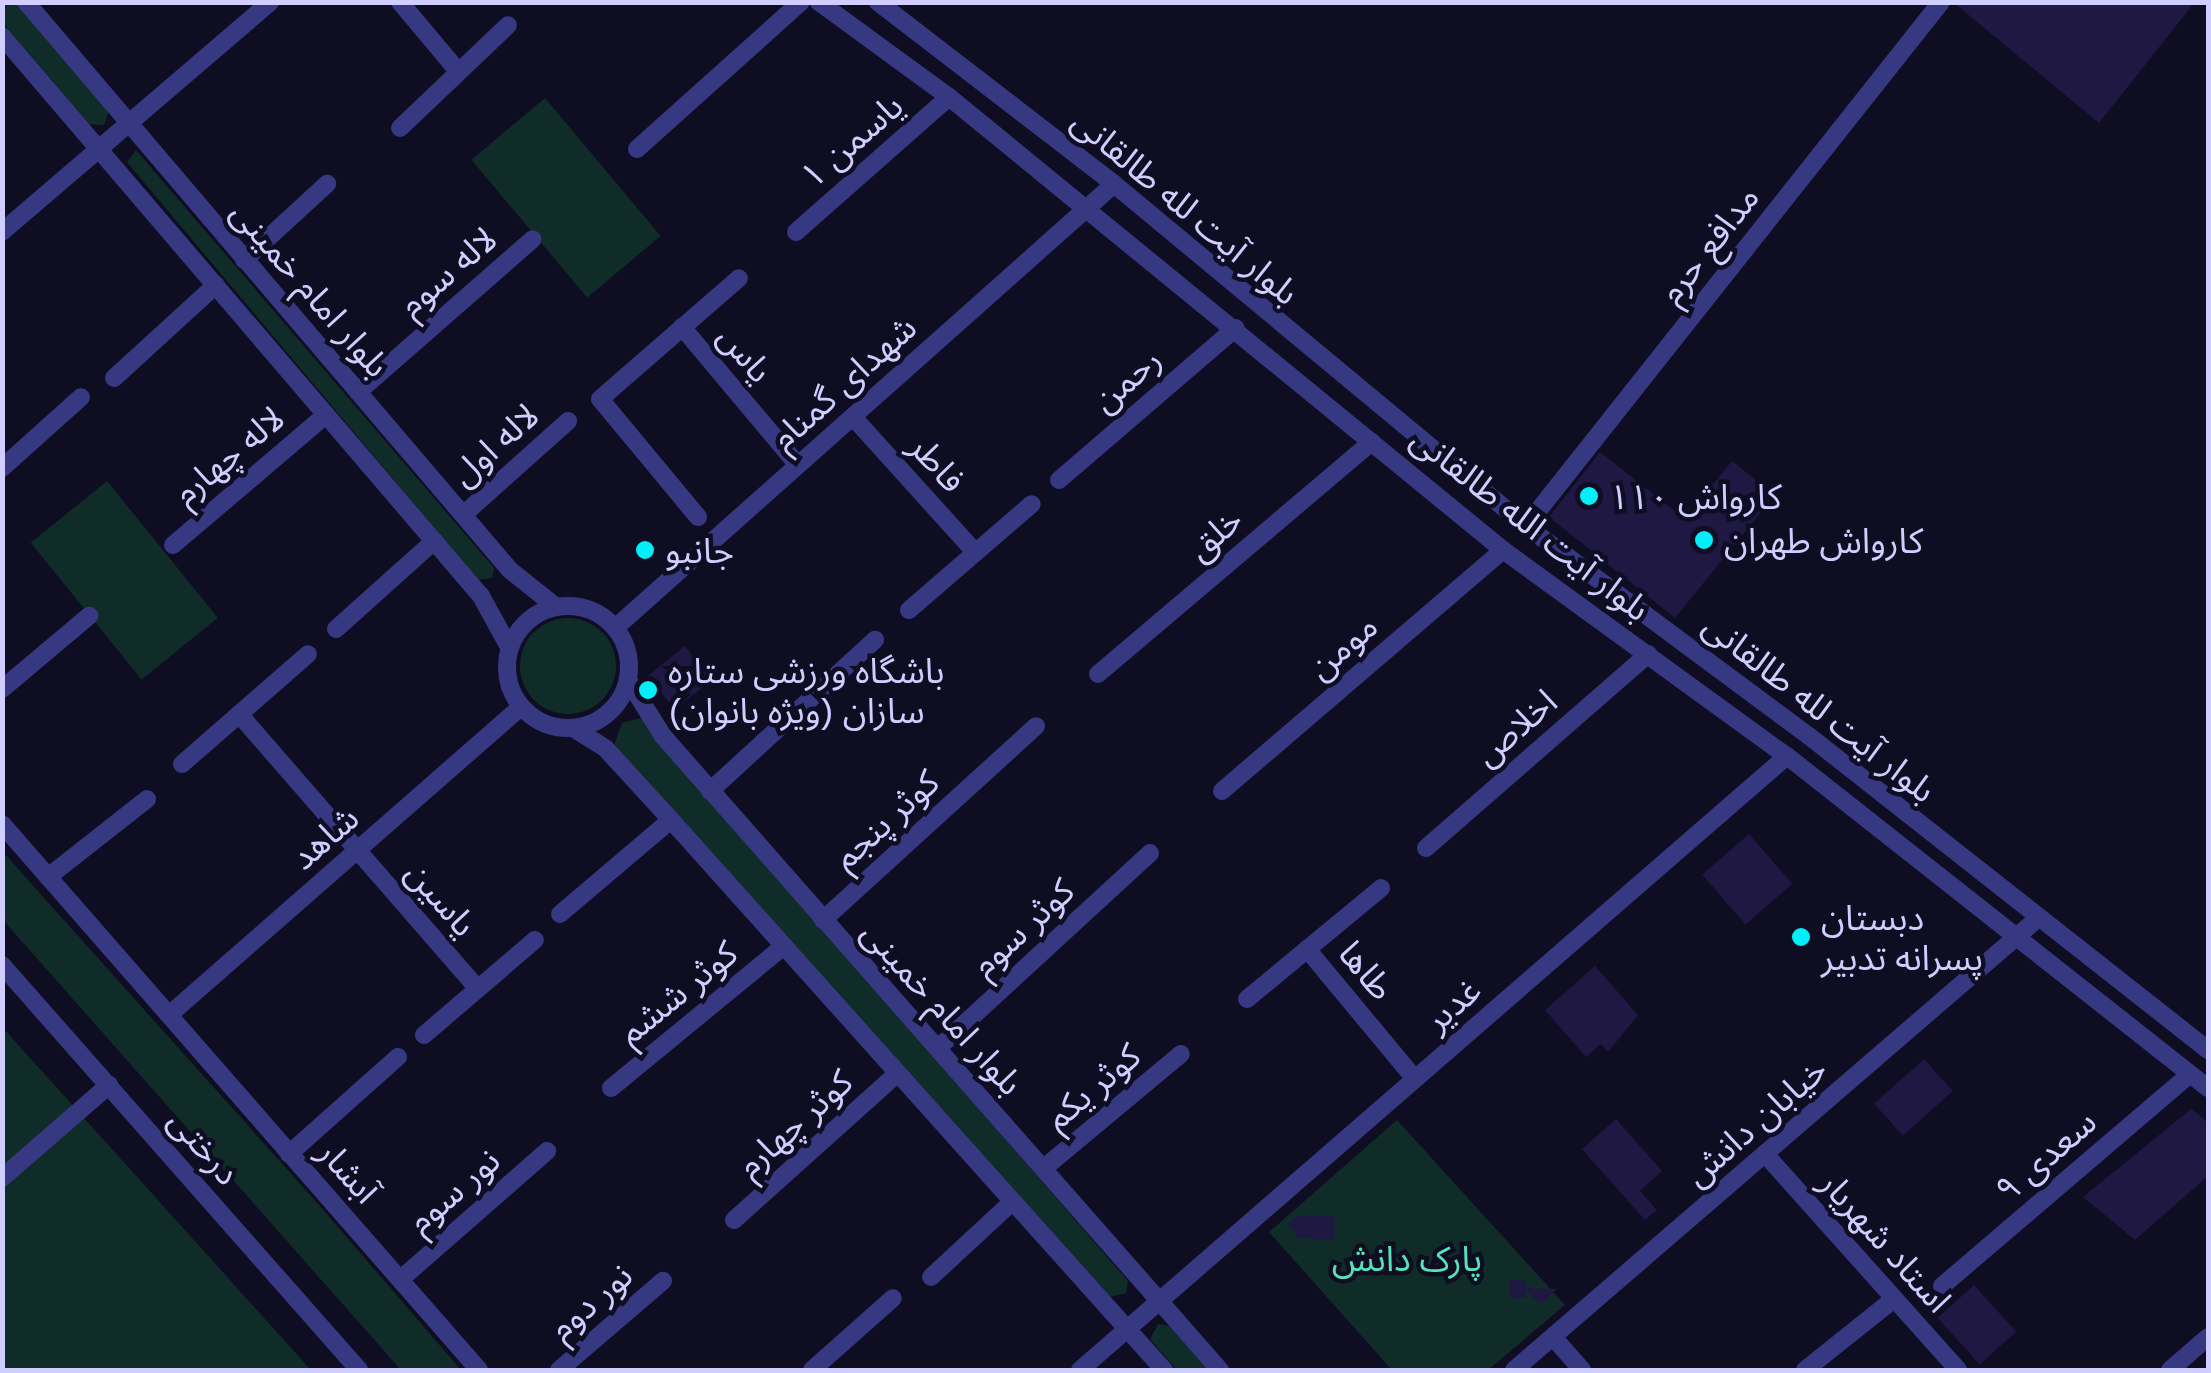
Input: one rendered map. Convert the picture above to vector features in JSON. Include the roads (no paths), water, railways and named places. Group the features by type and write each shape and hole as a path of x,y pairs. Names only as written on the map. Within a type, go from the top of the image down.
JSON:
{"street":[{"path":"2,232 270,2"},
{"path":"400,2 458,71"},
{"path":"637,149 801,2"},
{"name":"بلوار آیت الله طالقانی","path":"820,2 949,97 1504,550 1788,756 2208,1088"},
{"name":"بلوار آیت لله طالقانی","path":"878,2 1114,184 1526,526 1810,736 2037,919 2208,1050"},
{"name":"مدافع حرم","path":"1526,526 1941,2"},
{"name":"بلوار امام خمینی","path":"32,4 129,125 510,570 556,606"},
{"path":"400,128 508,25"},
{"name":"بلوار امام خمینی","path":"2,36 481,596 510,647"},
{"name":"یاسمن ۱","path":"796,232 949,97"},
{"path":"244,260 327,184"},
{"name":"شهدای گمنام","path":"615,628 1114,184"},
{"name":"لاله سوم","path":"358,392 533,240"},
{"name":"یاس","path":"698,517 600,399 739,278"},
{"path":"114,378 216,286"},
{"name":"یاس","path":"682,327 798,466"},
{"name":"رحمن","path":"1059,480 1236,328"},
{"path":"2,438 10,462 80,397"},
{"name":"لاله چهارم","path":"173,545 326,415"},
{"name":"فاطر","path":"853,417 975,552"},
{"name":"لاله اول","path":"463,514 568,421"},
{"name":"خلق","path":"1098,674 1372,442"},
{"path":"909,610 1032,504"},
{"path":"336,629 434,541"},
{"name":"مومن","path":"1222,791 1504,550"},
{"path":"556,606 588,609 615,628 625,644 628,680 608,713 573,728 554,727 521,707 506,668 510,647 520,628 556,606"},
{"path":"2,689 89,616"},
{"path":"710,792 874,640"},
{"path":"182,764 308,654"},
{"name":"اخلاص","path":"1426,848 1648,654"},
{"name":"بلوار امام خمینی","path":"628,680 662,736 710,792 1220,1370"},
{"name":"شاهد","path":"169,1015 521,707"},
{"name":"یاسین","path":"239,714 478,989"},
{"name":"کوثر پنجم","path":"822,920 1036,726"},
{"path":"573,728 606,750 671,820 1164,1370"},
{"name":"غدیر","path":"1080,1370 1788,756"},
{"path":"48,877 146,799"},
{"path":"560,914 671,820"},
{"path":"2,824 169,1015"},
{"name":"کوثر سوم","path":"938,1048 1150,853"},
{"name":"طاها","path":"1247,999 1380,888"},
{"name":"خیابان دانش","path":"1514,1370 2037,919"},
{"path":"424,1035 536,940"},
{"name":"کوثر ششم","path":"611,1088 784,946"},
{"name":"طاها","path":"1306,950 1416,1079"},
{"name":"درختی","path":"2,964 359,1370"},
{"name":"آبشار","path":"169,1015 480,1370"},
{"name":"کوثر یکم","path":"1044,1168 1181,1054"},
{"path":"289,1154 398,1057"},
{"name":"کوثر چهارم","path":"734,1220 897,1074"},
{"name":"سعدی ۹","path":"1942,1286 2190,1074"},
{"path":"2,1178 110,1086"},
{"name":"نور سوم","path":"402,1278 548,1151"},
{"name":"استاد شهریار","path":"1766,1155 1958,1370"},
{"path":"930,1277 1012,1202"},
{"name":"نور دوم","path":"560,1370 663,1281"},
{"path":"812,1370 893,1298"},
{"path":"1805,1370 1894,1299"},
{"path":"1553,1337 1582,1370"},
{"path":"2170,1370 2208,1338"}],"place":[{"name":"کارواش ۱۱۰","path":"1589,496"},
{"name":"کارواش طهران","path":"1704,540"},
{"name":"جانبو","path":"645,550"},
{"name":"باشگاه ورزشی ستاره سازان (ویژه بانوان)","path":"648,690"},
{"name":"دبستان پسرانه تدبیر","path":"1801,937"}],"park label":[{"name":"پارک دانش","path":"1407,1258"}]}
